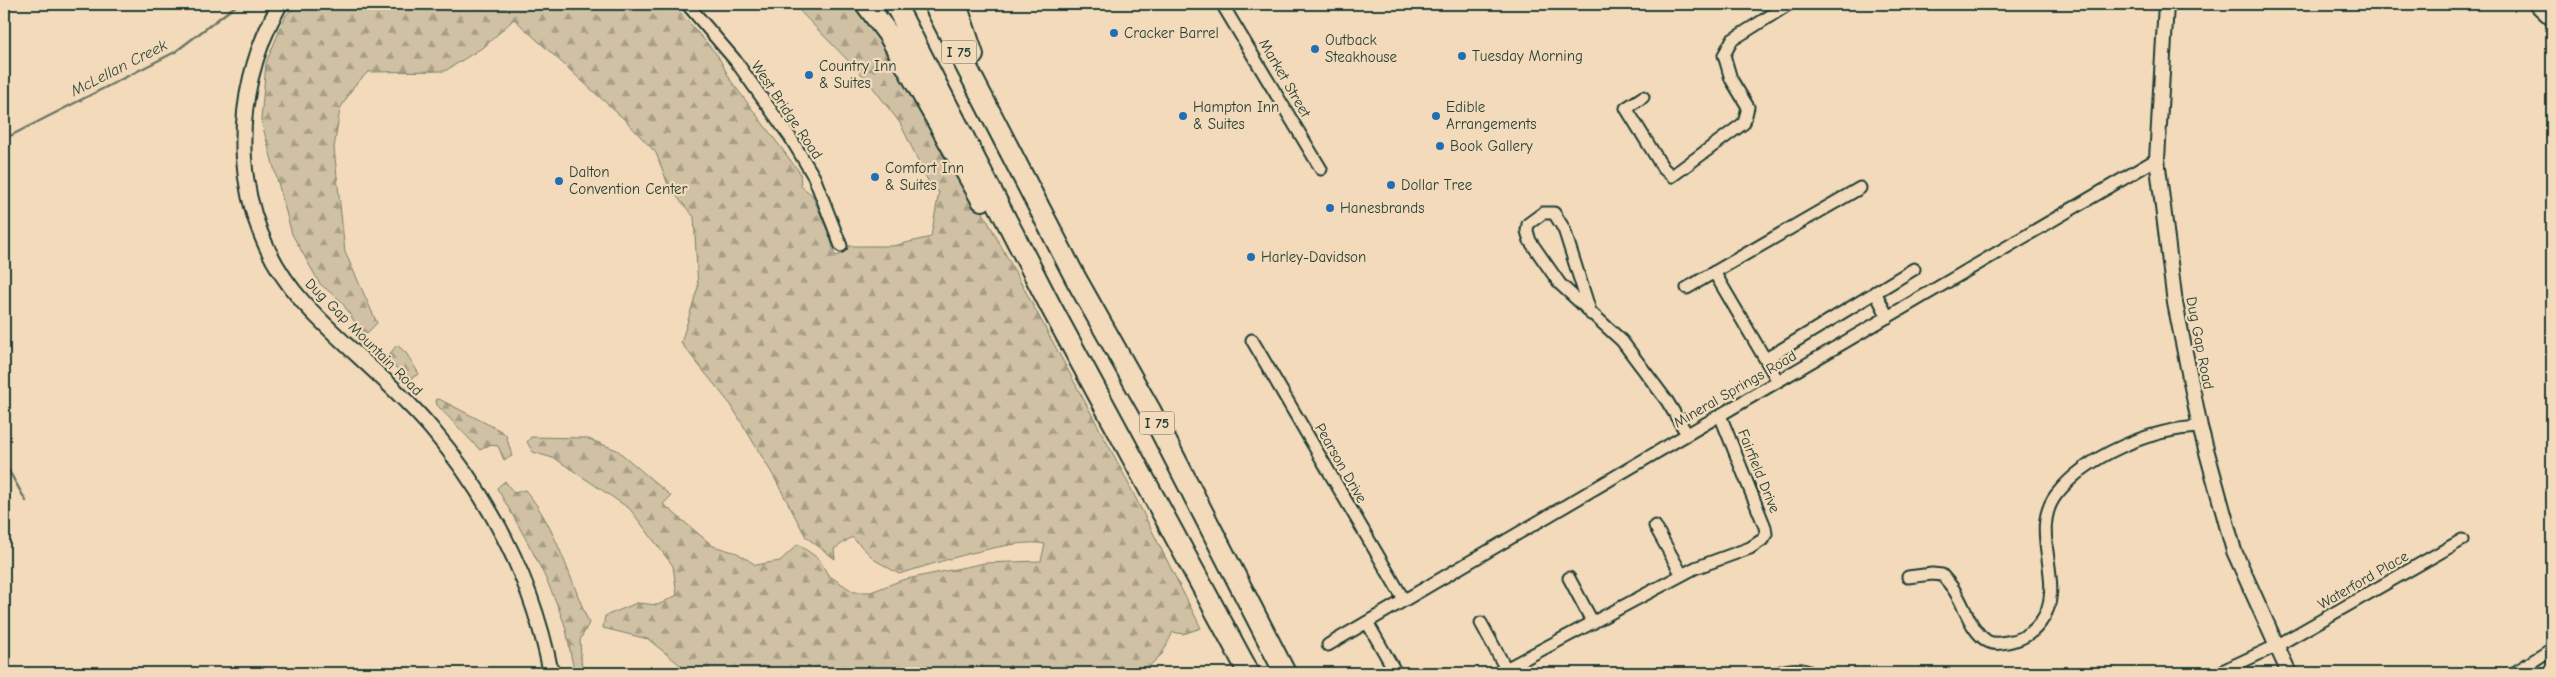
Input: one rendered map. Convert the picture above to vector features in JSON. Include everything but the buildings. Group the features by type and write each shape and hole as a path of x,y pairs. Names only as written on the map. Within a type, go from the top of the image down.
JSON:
{"highway":[{"path":"866,4 889,35 988,210 1051,307"},
{"name":"I 75","path":"895,4 1051,307 1250,673"},
{"name":"I 75","path":"934,4 1076,279 1151,412 1286,673"},
{"path":"956,4 978,69 984,101"}],"street":[{"name":"Dug Gap Mountain Road","path":"280,4 254,64 244,112 243,167 256,221 277,265 303,302 430,426 475,486 506,538 520,571 540,626 551,673"},
{"name":"West Bridge Road","path":"687,4 729,52 790,136 814,177 841,246"},
{"name":"Market Street","path":"1222,4 1321,169"},
{"path":"1643,96 1626,108 1663,168 1672,176 1744,123 1748,107 1731,79 1724,55 1732,40 1789,4"},
{"name":"Dug Gap Road","path":"2166,4 2157,159 2175,303 2200,427 2234,551 2289,673"},
{"path":"2534,4 2552,22"},
{"name":"Mineral Springs Road","path":"1328,645 2157,159"},
{"path":"1687,288 1860,188"},
{"path":"1590,314 1562,224 1554,214 1543,213 1528,224 1526,231 1530,241 1560,284 1590,314 1622,341 1667,401 1687,434"},
{"path":"1766,359 1914,269"},
{"path":"1714,272 1778,381"},
{"path":"1875,292 1888,317"},
{"name":"Pearson Drive","path":"1252,340 1404,600"},
{"name":"Fairfield Drive","path":"1481,623 1502,671 1682,574 1750,548 1762,540 1766,534 1760,514 1720,415"},
{"path":"1908,577 1932,574 1942,575 1955,590 1976,631 1988,642 2001,644 2023,638 2036,629 2051,604 2046,517 2055,496 2073,478 2124,445 2144,436 2178,428 2200,427"},
{"path":"1655,526 1682,574"},
{"name":"Waterford Place","path":"2218,673 2278,645 2462,540"},
{"path":"1570,578 1593,623"},
{"path":"1367,622 1396,673"},
{"path":"2514,673 2552,649"},
{"path":"1778,673 1789,669 1805,670 1811,673"}],"green space":[{"path":"298,4 673,4 718,56 731,81 800,173 801,186 812,195 829,234 835,256 842,254 846,246 893,246 931,237 939,192 931,187 900,123 868,81 793,4 861,4 908,73 1120,467 1201,628 1183,634 1173,632 1162,654 1142,673 676,673 685,669 648,639 603,628 605,616 637,603 658,605 677,595 673,566 630,509 556,459 533,452 527,442 531,437 586,438 617,450 671,496 663,504 713,546 737,553 756,565 780,561 798,544 819,559 828,575 854,592 871,592 902,580 985,563 1041,561 1045,544 1014,544 994,548 899,574 875,560 852,537 834,549 835,559 806,537 773,475 731,405 681,343 698,287 694,217 669,187 656,153 626,121 514,19 485,46 445,71 368,72 354,86 340,109 334,148 345,252 377,323 364,336 341,301 320,284 292,234 261,120 266,63 286,15"},
{"path":"397,345 406,353 419,374 411,378 391,364 388,356"},
{"path":"439,399 501,431 506,435 512,456 504,460 498,446 489,445 480,450 437,405 436,400"},
{"path":"505,481 514,493 525,490 536,504 554,536 569,572 589,623 580,640 582,673 578,673 574,668 565,626 549,586 497,488"}],"waterway":[{"name":"McLellan Creek","path":"4,139 175,52 238,4"},
{"name":"McLellan Creek","path":"4,462 26,501"}],"place":[{"name":"Cracker Barrel","path":"1114,33"},
{"name":"Outback Steakhouse","path":"1315,49"},
{"name":"Tuesday Morning","path":"1462,56"},
{"name":"Country Inn & Suites","path":"809,75"},
{"name":"Hampton Inn & Suites","path":"1183,116"},
{"name":"Edible Arrangements","path":"1436,116"},
{"name":"Book Gallery","path":"1440,146"},
{"name":"Comfort Inn & Suites","path":"875,177"},
{"name":"Dalton Convention Center","path":"559,181"},
{"name":"Dollar Tree","path":"1391,185"},
{"name":"Hanesbrands","path":"1330,208"},
{"name":"Harley-Davidson","path":"1251,257"}]}
